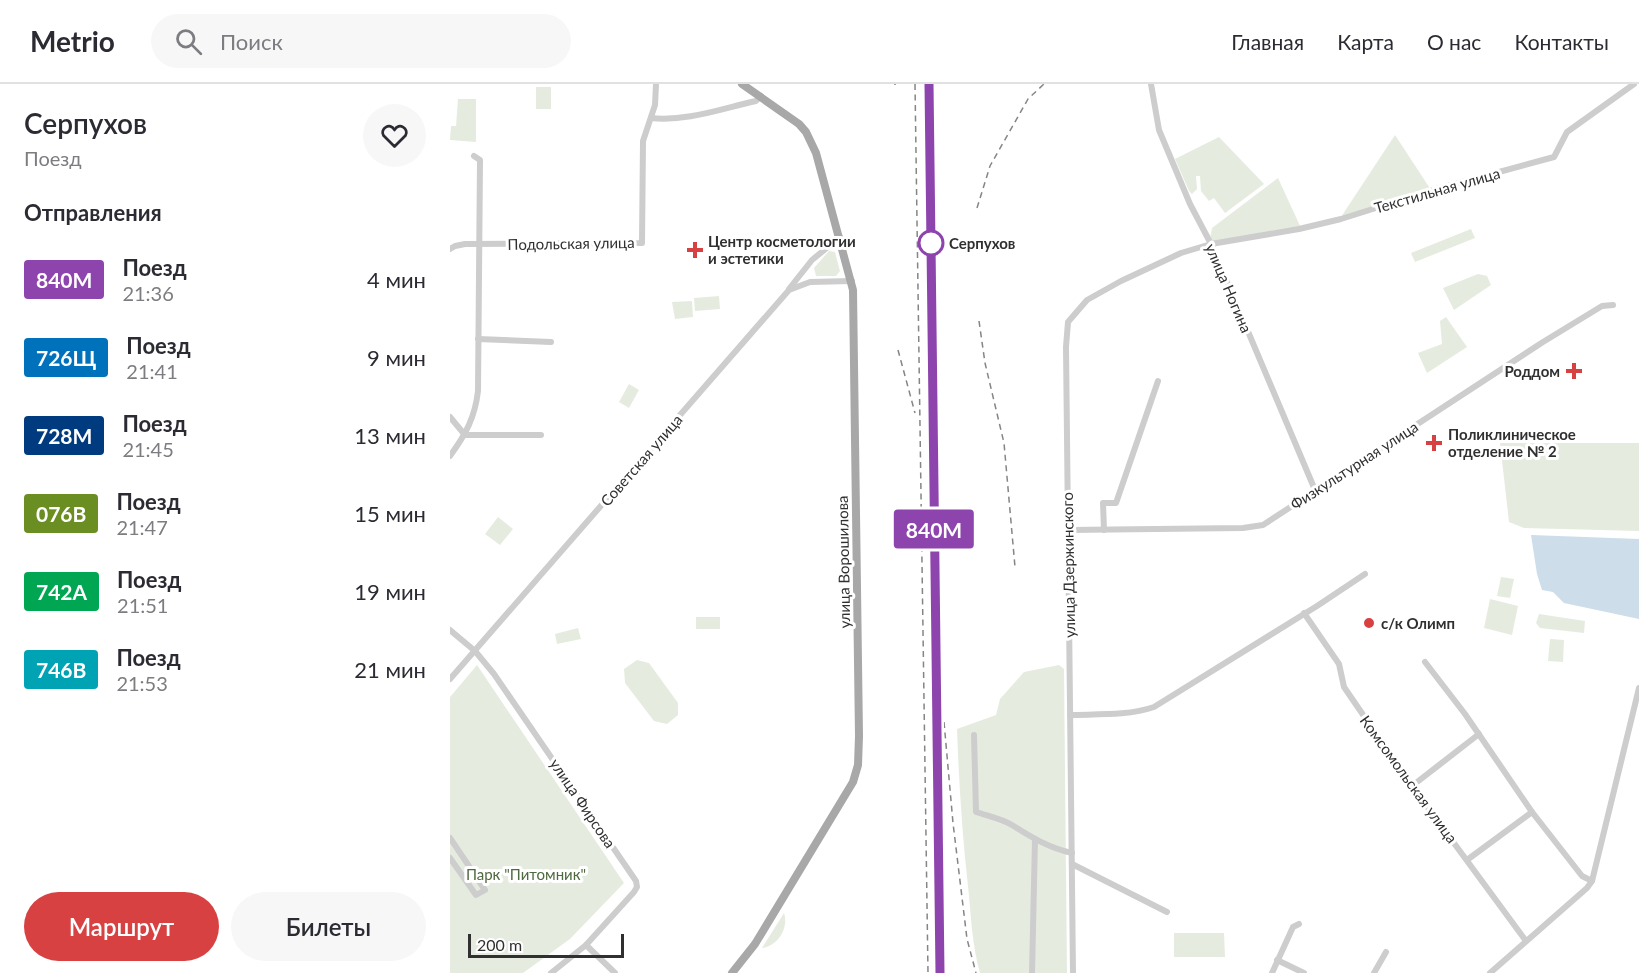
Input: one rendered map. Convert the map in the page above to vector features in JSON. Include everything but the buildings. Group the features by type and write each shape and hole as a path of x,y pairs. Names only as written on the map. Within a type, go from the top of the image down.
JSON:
{"main road":[{"path":"742,84 761,96"},
{"name":"улица Ворошилова","path":"732,973 749,953 853,782 858,765 855,351 852,281 816,153 806,132 799,124 761,96"}],"street":[{"name":"Подольская улица","path":"450,249 454,246 478,244 642,243 644,141 655,105 656,84"},
{"name":"улица Ногина","path":"1151,84 1159,130 1190,204 1211,244 1315,490"},
{"name":"Текстильная улица","path":"1211,244 1299,229 1341,219 1433,190 1554,157 1567,132 1634,84"},
{"path":"651,118 685,117 756,101 761,96"},
{"path":"450,456 465,435 476,411 478,391 477,158"},
{"name":"Советская улица","path":"450,679 813,260 840,237"},
{"name":"улица Дзержинского","path":"1073,973 1066,347 1068,322 1087,300 1100,291 1181,253 1211,244"},
{"path":"813,260 808,272 812,280 818,282"},
{"path":"789,290 805,283 852,281"},
{"name":"Физкультурная улица","path":"1068,530 1243,528 1263,525 1543,342 1602,306 1613,304"},
{"path":"478,339 551,342"},
{"path":"1104,530 1103,503 1116,503 1158,381"},
{"path":"450,417 465,435"},
{"path":"465,435 541,435"},
{"path":"1071,715 1104,714 1154,707 1365,574"},
{"name":"Комсомольская улица","path":"1304,613 1339,664 1344,687 1412,786 1526,941"},
{"name":"улица Фирсова","path":"450,630 475,651 494,674 636,881 637,887 634,892 586,945 551,973"},
{"path":"1425,662 1453,697 1532,812 1582,876 1592,881"},
{"path":"1490,973 1587,888 1592,881 1639,688"},
{"path":"974,735 975,810 1012,825 1057,850 1072,853"},
{"path":"1412,786 1479,735"},
{"path":"1467,860 1532,812"},
{"path":"450,838 485,890 476,896 450,858"},
{"path":"1032,973 1035,839"},
{"path":"454,864 463,858"},
{"path":"1072,864 1167,912"},
{"path":"1272,973 1293,927 1299,924"},
{"path":"586,945 615,973"},
{"path":"1374,973 1386,952"},
{"path":"1277,960 1304,973"}],"green space":[{"path":"536,87 551,87 551,109 536,109"},
{"path":"458,99 476,99 476,142 450,140 451,126 456,126"},
{"path":"1395,135 1431,190 1341,217"},
{"path":"1219,137 1264,184 1225,213 1214,198 1209,201 1201,191 1200,176 1196,176 1197,189 1192,194 1189,191 1175,159"},
{"path":"1278,178 1301,228 1209,244 1212,228"},
{"path":"1471,229 1475,238 1415,262 1411,253"},
{"path":"829,251 835,252 840,271 836,276 816,276 814,268"},
{"path":"1478,274 1487,276 1491,285 1454,310 1443,288"},
{"path":"719,296 720,309 695,311 694,298"},
{"path":"692,301 693,317 675,319 672,302"},
{"path":"1446,317 1467,347 1427,373 1418,353 1442,344 1440,321"},
{"path":"629,384 639,390 629,408 619,402"},
{"path":"1500,443 1639,443 1639,531 1524,528 1509,522"},
{"path":"498,517 513,529 500,545 485,534"},
{"path":"1501,577 1514,579 1510,598 1497,596"},
{"path":"1490,599 1518,606 1512,635 1484,628"},
{"path":"1539,614 1585,621 1584,633 1540,628 1536,623"},
{"path":"696,617 720,617 720,629 696,629"},
{"path":"578,628 581,639 557,644 555,634"},
{"path":"1550,639 1564,640 1563,662 1548,661"},
{"path":"637,660 649,663 678,703 678,715 667,724 654,721 625,683 624,669"},
{"name":"Парк \"Питомник\"","path":"477,665 624,883 570,939 523,973 450,973 450,697"},
{"path":"1059,665 1064,669 1067,973 980,973 973,941 964,847 957,729 996,715 1000,699 1024,672"},
{"path":"784,913 785,925 781,935 773,944 762,948"},
{"path":"1174,933 1224,933 1225,957 1174,957"}],"water":[{"path":"1531,535 1639,539 1639,619 1564,603 1553,592 1542,590"}],"railway":[{"path":"915,84 928,973"},
{"path":"929,84 940,973"},
{"path":"977,208 990,166 1028,99 1044,84"},
{"path":"979,321 985,363 1004,443 1015,567"},
{"path":"898,350 915,413"},
{"path":"944,722 967,939 976,973"}],"train":[{"name":"840М","path":"929,84 940,973"}],"place":[{"name":"Серпухов","path":"931,243"},
{"name":"Центр косметологии и эстетики","path":"695,250"},
{"name":"Роддом","path":"1574,371"},
{"name":"Поликлиническое отделение № 2","path":"1434,443"},
{"name":"с/к Олимп","path":"1369,623"}]}
